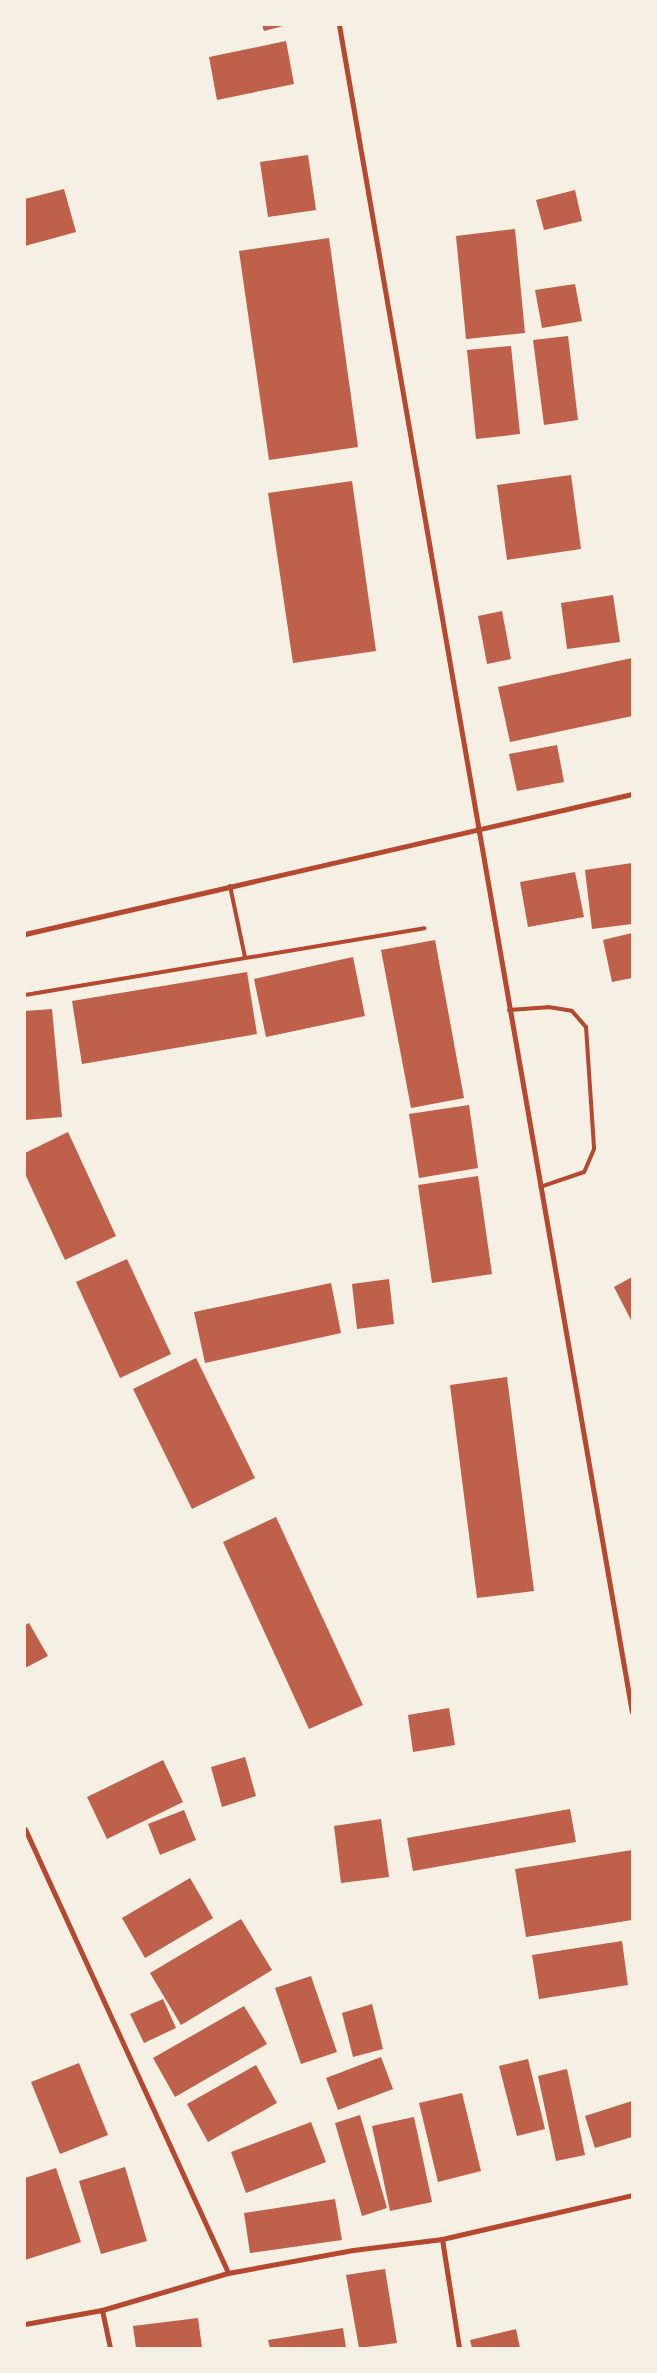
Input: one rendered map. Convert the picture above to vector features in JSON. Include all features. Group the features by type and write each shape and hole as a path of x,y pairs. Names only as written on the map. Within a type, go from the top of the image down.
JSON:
{"street":[{"path":"339,25 632,1712"},
{"path":"25,934 477,828 632,794"},
{"path":"25,1829 228,2273"},
{"path":"25,2324 102,2310 228,2273 353,2250 442,2239 632,2194"},
{"path":"442,2239 459,2348"},
{"path":"102,2310 110,2348"}],"lane":[{"path":"230,886 245,957"},
{"path":"25,996 424,928"},
{"path":"509,1010 548,1007 572,1011 586,1027 594,1149 584,1172 540,1187"}],"building":[{"path":"262,25 283,25 283,26 264,31"},
{"path":"286,41 294,84 217,100 209,57"},
{"path":"308,155 316,210 268,217 260,162"},
{"path":"64,189 76,232 25,246 25,199"},
{"path":"575,190 582,221 544,230 536,200"},
{"path":"515,229 525,333 466,339 456,236"},
{"path":"329,238 358,447 269,460 239,251"},
{"path":"575,284 582,321 542,328 535,290"},
{"path":"568,336 578,420 544,425 533,340"},
{"path":"511,346 520,434 476,439 467,350"},
{"path":"571,475 581,549 507,560 497,485"},
{"path":"352,481 376,651 293,663 268,493"},
{"path":"613,595 620,642 567,649 561,603"},
{"path":"502,611 511,659 487,664 478,616"},
{"path":"632,658 632,716 510,742 498,687"},
{"path":"557,745 564,782 517,791 509,754"},
{"path":"632,863 632,924 592,929 585,870"},
{"path":"575,872 584,917 528,927 520,882"},
{"path":"632,933 632,978 612,982 603,940"},
{"path":"435,940 464,1098 411,1108 381,950"},
{"path":"353,957 365,1016 266,1037 254,979"},
{"path":"247,972 257,1034 82,1064 72,1001"},
{"path":"52,1009 62,1117 25,1120 25,1011"},
{"path":"469,1105 478,1168 419,1178 409,1114"},
{"path":"68,1132 116,1236 65,1260 25,1174 25,1153"},
{"path":"478,1176 492,1274 432,1283 418,1185"},
{"path":"127,1259 171,1354 120,1378 76,1282"},
{"path":"632,1277 632,1322 614,1287"},
{"path":"389,1279 394,1324 357,1329 352,1284"},
{"path":"331,1283 341,1333 205,1363 194,1312"},
{"path":"196,1358 255,1478 192,1509 133,1389"},
{"path":"507,1377 534,1591 477,1598 450,1385"},
{"path":"276,1517 363,1705 309,1729 223,1542"},
{"path":"29,1623 48,1656 25,1668 25,1625"},
{"path":"449,1708 455,1745 413,1752 408,1715"},
{"path":"245,1757 256,1796 222,1807 211,1767"},
{"path":"163,1760 183,1802 107,1839 87,1797"},
{"path":"570,1809 576,1842 413,1871 407,1838"},
{"path":"184,1810 196,1840 160,1855 148,1824"},
{"path":"381,1819 389,1877 341,1883 334,1826"},
{"path":"632,1850 632,1920 526,1937 515,1869"},
{"path":"190,1878 213,1918 145,1958 122,1918"},
{"path":"241,1919 272,1970 181,2025 150,1973"},
{"path":"622,1941 628,1985 539,1999 532,1955"},
{"path":"311,1976 337,2052 301,2064 275,1988"},
{"path":"163,1999 176,2028 144,2043 130,2014"},
{"path":"372,2004 383,2049 353,2057 342,2013"},
{"path":"244,2006 267,2044 175,2097 153,2058"},
{"path":"381,2057 393,2089 338,2110 326,2078"},
{"path":"528,2059 545,2129 517,2136 499,2066"},
{"path":"79,2063 108,2135 60,2154 31,2082"},
{"path":"256,2065 277,2103 208,2142 187,2104"},
{"path":"567,2069 585,2155 556,2161 538,2076"},
{"path":"462,2093 481,2171 438,2182 419,2103"},
{"path":"632,2101 632,2137 595,2148 585,2116"},
{"path":"360,2115 387,2208 362,2216 335,2123"},
{"path":"414,2117 432,2202 390,2211 372,2126"},
{"path":"311,2122 326,2162 246,2193 231,2152"},
{"path":"125,2167 147,2241 101,2254 79,2181"},
{"path":"56,2168 81,2242 25,2260 25,2178"},
{"path":"335,2199 342,2240 250,2253 244,2213"},
{"path":"385,2269 397,2343 359,2348 346,2275"},
{"path":"198,2318 202,2348 136,2348 133,2326"},
{"path":"343,2328 346,2348 270,2348 268,2340"},
{"path":"516,2329 520,2348 472,2348 470,2340"}]}
